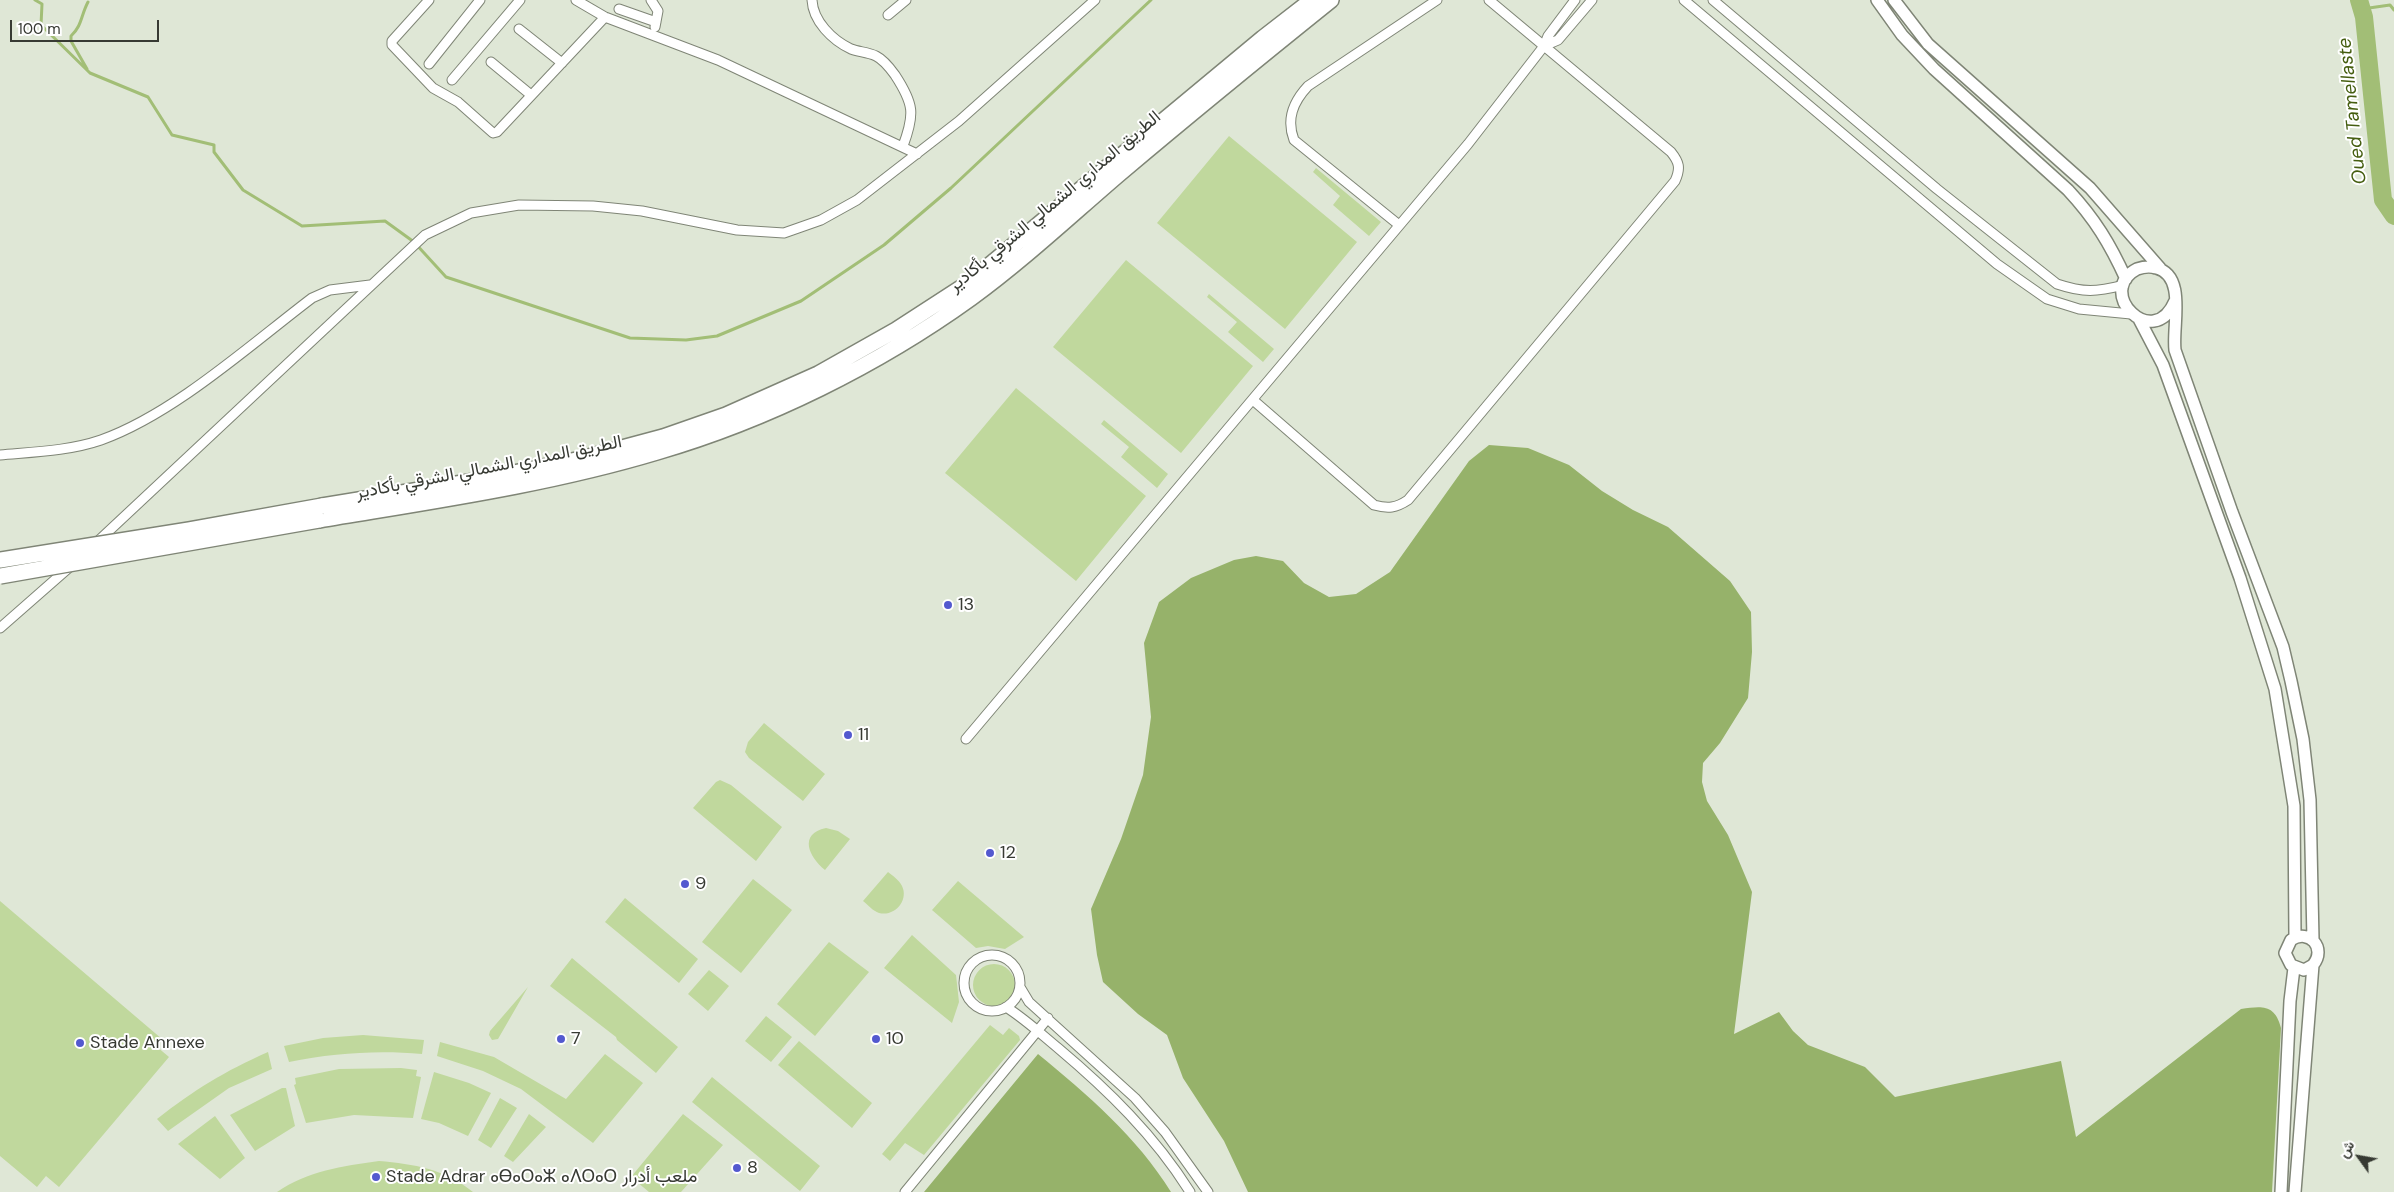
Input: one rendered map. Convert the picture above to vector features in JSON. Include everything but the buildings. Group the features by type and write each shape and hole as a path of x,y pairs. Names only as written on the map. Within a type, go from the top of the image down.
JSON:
{"highway":[{"name":"الطريق المداري الشمالي الشرقي بأكادير","path":"320,513 581,459 654,440 726,414 826,369 896,330 967,284 1263,38 1312,0"},
{"name":"الطريق المداري الشمالي الشرقي بأكادير","path":"320,513 584,472 659,452 724,429 816,389 900,343 970,298 1173,128 1332,0"},
{"path":"0,560 189,530 320,513"},
{"path":"0,576 320,513"}],"street":[{"path":"429,0 391,42 433,88 458,102 493,133 497,132 605,17"},
{"path":"429,64 480,0"},
{"path":"452,80 520,0"},
{"path":"576,0 605,17 718,60 917,154"},
{"path":"651,0 658,11 654,35"},
{"path":"812,0 812,10 824,29 851,49 865,52 883,60 904,89 911,102 912,113 911,125 903,146"},
{"path":"888,15 906,0"},
{"path":"0,628 54,582 425,235 471,213 519,205 593,206 642,211 737,230 784,234 821,220 857,200 959,120 1095,0"},
{"path":"1399,225 1294,140 1290,129 1296,101 1308,86 1437,0"},
{"path":"1253,400 1374,504 1392,508 1399,506 1408,500 1676,181 1680,171 1679,163 1671,152 1489,0"},
{"path":"966,739 1468,144 1544,46 1548,36 1575,0"},
{"path":"1544,46 1558,40 1592,0"},
{"path":"1684,0 2004,269 2047,299 2079,309 2135,316 2154,321 2161,318 2172,308 2176,301"},
{"path":"1713,0 1938,189 2057,284 2079,292 2098,292 2125,282 2138,269 2160,268"},
{"path":"1877,0 1916,51 2068,190 2090,213 2108,239 2125,282 2123,299 2163,365 2240,578 2275,689 2294,806 2295,937"},
{"path":"1894,0 1928,44 2090,188 2160,268 2172,278 2177,293 2173,335 2175,350 2232,512 2283,648 2303,739 2310,800 2313,940 2319,950 2319,956 2313,965 2307,969 2294,968 2288,962 2285,953 2288,944 2295,937 2304,936 2313,940"},
{"path":"620,9 656,22"},
{"path":"519,29 562,63"},
{"path":"491,62 531,95"},
{"path":"0,455 66,448 100,440 132,427 190,391 312,298 330,290 374,282"},
{"path":"992,955 1007,959 1018,971 1020,987 1018,995 1006,1007 992,1011 985,1010 970,1001 966,992 964,982 971,965 984,956 992,955"},
{"path":"2296,1192 2313,965"},
{"path":"2281,1192 2290,1001 2294,968"},
{"path":"1020,987 1029,1002 1135,1098 1164,1132 1208,1192"},
{"path":"1006,1007 1100,1083 1139,1124 1178,1172 1190,1192"},
{"path":"905,1192 1036,1030 1048,1018"}],"green space":[{"path":"1229,136 1357,242 1285,329 1157,223"},
{"path":"1316,168 1381,222 1369,236 1333,205 1340,196 1313,172"},
{"path":"1126,260 1253,366 1181,453 1053,347"},
{"path":"1209,294 1274,349 1263,362 1228,332 1237,322 1207,297"},
{"path":"1016,388 1146,496 1076,581 945,473"},
{"path":"1104,420 1168,474 1157,488 1121,457 1129,447 1101,424"},
{"path":"1489,445 1528,448 1569,465 1602,491 1633,510 1668,527 1730,581 1751,612 1752,652 1748,698 1720,743 1703,763 1702,782 1707,801 1728,835 1752,892 1734,1034 1779,1012 1793,1031 1808,1045 1865,1067 1895,1097 2061,1061 2076,1137 2241,1009 2267,1008 2275,1014 2281,1028 2272,1192 1248,1192 1224,1141 1183,1078 1167,1035 1138,1014 1103,982 1097,955 1091,909 1121,839 1143,775 1151,717 1144,643 1159,602 1191,578 1234,560 1256,556 1283,561 1304,583 1329,597 1356,594 1390,572 1469,461"},
{"path":"764,723 825,774 803,801 749,758 745,752 748,742"},
{"path":"720,780 731,785 782,827 756,861 693,808"},
{"path":"826,828 838,831 850,839 825,870 814,859 809,846 809,840 817,831"},
{"path":"888,872 901,884 904,897 895,910 885,914 879,913 863,901"},
{"path":"753,879 792,910 741,973 702,942"},
{"path":"958,881 1024,937 1005,949 988,946 976,948 932,910"},
{"path":"625,898 698,959 679,983 605,922"},
{"name":"Stade Annexe","path":"0,901 162,1039 156,1046 169,1057 59,1187 46,1176 37,1187 0,1156"},
{"path":"912,935 956,975 959,1002 952,1023 884,968"},
{"path":"829,942 869,972 815,1036 777,1004"},
{"path":"572,958 678,1047 656,1073 617,1040 616,1037 550,986"},
{"path":"994,964 1009,970 1015,985 1009,1000 994,1006 979,1000 973,985 979,970"},
{"path":"709,970 729,986 708,1011 688,994"},
{"path":"528,987 498,1039 492,1040 489,1035 490,1031"},
{"path":"766,1016 792,1037 771,1062 745,1041"},
{"path":"990,1025 1003,1035 1009,1028 1019,1036 1020,1040 924,1155 905,1143 890,1161 882,1154"},
{"path":"363,1035 424,1040 422,1054 356,1053 322,1056 289,1062 284,1046 323,1038"},
{"path":"799,1041 872,1103 852,1128 778,1065"},
{"path":"440,1042 494,1057 566,1099 605,1054 643,1083 593,1143 521,1089 483,1071 437,1056"},
{"path":"268,1052 272,1069 229,1088 168,1131 157,1119 210,1082"},
{"path":"1038,1054 1110,1117 1143,1153 1171,1192 924,1192"},
{"path":"401,1068 417,1070 416,1076 421,1077 413,1118 354,1115 306,1123 294,1085 296,1084 295,1078 339,1069"},
{"path":"434,1072 469,1083 491,1093 468,1136 439,1123 421,1119"},
{"path":"712,1077 820,1166 800,1191 692,1102"},
{"path":"282,1088 286,1088 295,1126 255,1151 230,1115"},
{"path":"500,1098 517,1108 491,1148 478,1140"},
{"path":"529,1114 546,1127 513,1162 504,1156"},
{"path":"683,1114 723,1145 681,1192 649,1192 631,1177"},
{"path":"215,1116 245,1158 220,1179 178,1144"},
{"name":"Stade Adrar ⴰⴱⴰⵔⴰⵣ ⴰⴷⵔⴰⵔ ملعب أدرار","path":"379,1161 429,1169 451,1178 473,1192 277,1192 301,1179 326,1170"}],"waterway":[{"path":"35,0 42,4 41,25 90,73 148,97 172,135 214,145 214,152 243,190 302,226 385,221 414,242 446,277 630,338 686,340 717,336 801,301 884,245 951,188 1151,0"},
{"name":"Oued Tamellaste","path":"2359,0 2364,17 2383,200 2394,216"},
{"path":"87,69 71,41 71,36 75,32 88,2"},
{"path":"2362,9 2390,5 2394,10"}],"place":[{"name":"13","path":"948,605"},
{"name":"11","path":"848,735"},
{"name":"12","path":"990,853"},
{"name":"9","path":"685,884"},
{"name":"7","path":"561,1039"},
{"name":"10","path":"876,1039"},
{"name":"Stade Annexe","path":"80,1043"},
{"name":"8","path":"737,1168"},
{"name":"Stade Adrar ⴰⴱⴰⵔⴰⵣ ⴰⴷⵔⴰⵔ ملعب أدرار","path":"376,1177"}]}
